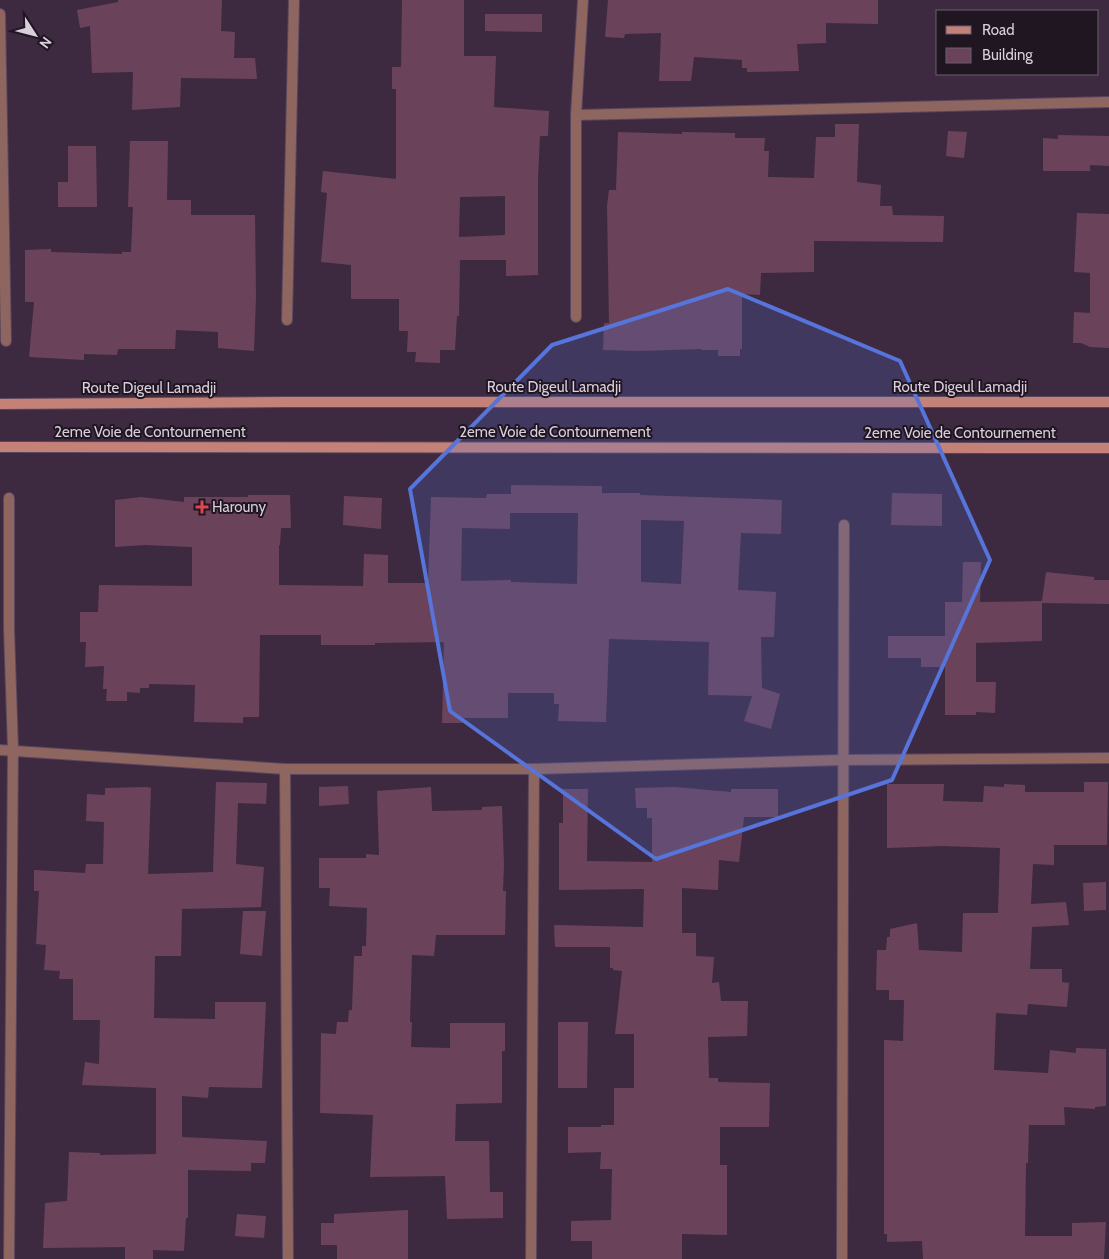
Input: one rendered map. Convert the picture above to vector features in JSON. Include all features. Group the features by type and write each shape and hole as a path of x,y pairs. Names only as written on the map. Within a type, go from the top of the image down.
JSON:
{"main road":[{"name":"Route Digeul Lamadji","path":"0,404 275,402 1109,402"},
{"name":"2eme Voie de Contournement","path":"0,447 1109,448"}],"street":[{"path":"287,320 294,0"},
{"path":"576,317 576,115 583,0"},
{"path":"0,14 6,341"},
{"path":"576,115 1109,102"},
{"path":"9,498 9,629 13,749 9,1259"},
{"path":"842,1259 844,525"},
{"path":"0,750 13,749 285,769 534,769 842,760 1109,758"},
{"path":"285,769 288,1259"},
{"path":"531,1259 534,769"}],"highlighted area":[{"path":"728,289 900,361 990,560 892,780 656,859 450,711 410,489 552,345"}],"building":[{"path":"118,0 222,0 221,31 235,32 234,58 255,58 257,79 181,78 180,107 132,110 133,72 92,73 90,26 80,28 77,10 118,2"},
{"path":"402,0 464,0 464,56 496,56 494,107 549,111 548,136 540,136 538,275 506,276 506,260 460,260 459,316 457,316 455,350 440,350 440,363 415,362 416,352 407,352 408,331 399,331 399,299 351,299 351,265 321,262 327,193 321,192 323,171 396,179 396,89 392,89 392,67 401,67","holes":["505,196 505,235 459,237 460,197"]},
{"path":"608,0 878,0 878,24 826,23 826,43 797,44 799,71 747,72 747,68 742,68 742,60 694,57 691,81 659,81 661,33 625,34 624,38 605,37"},
{"path":"485,14 542,14 542,32 485,31"},
{"path":"835,124 859,124 857,182 881,185 880,206 892,206 893,215 944,216 943,242 814,241 814,272 761,273 760,295 742,294 742,349 740,349 740,356 718,356 718,350 701,349 603,350 604,323 609,323 607,206 609,190 616,190 618,132 735,133 735,138 765,138 764,151 769,151 768,177 814,178 816,137 835,137"},
{"path":"948,131 967,132 964,158 946,156"},
{"path":"1058,135 1109,136 1109,166 1090,165 1090,171 1043,171 1043,138 1058,139"},
{"path":"130,141 168,141 167,200 191,200 191,215 255,215 256,297 254,351 218,348 218,332 176,330 175,349 118,349 117,355 84,354 84,360 29,357 34,302 25,302 25,250 51,249 51,252 122,254 122,252 131,252 133,207 128,207"},
{"path":"68,146 96,146 97,207 58,207 58,182 68,182"},
{"path":"1077,213 1109,214 1109,348 1090,347 1081,343 1073,343 1074,312 1090,313 1090,273 1074,272"},
{"path":"511,485 602,486 602,493 782,500 781,534 741,533 738,590 776,592 774,637 761,637 762,688 780,694 771,729 744,721 752,696 708,695 709,642 609,639 606,722 558,721 559,704 554,704 554,693 508,693 508,718 462,718 462,723 442,723 444,642 321,645 321,635 260,635 259,717 243,717 243,723 194,722 195,685 149,684 149,688 140,688 140,693 127,692 127,701 106,701 107,689 103,689 104,666 85,667 86,642 80,642 80,612 98,612 99,585 192,586 192,547 145,545 115,547 115,500 141,497 184,502 184,497 290,495 291,528 281,528 279,585 363,586 364,554 388,555 388,583 428,583 431,497 486,498 487,494 511,494","holes":["510,513 578,513 577,584 511,582 511,580 461,581 462,528 510,529","641,520 684,521 681,584 641,582"]},
{"path":"892,493 942,494 942,526 891,525"},
{"path":"344,496 382,498 381,529 343,525"},
{"path":"963,562 981,562 980,602 1042,601 1046,572 1094,577 1094,580 1109,580 1109,604 1042,603 1042,641 976,643 976,682 996,682 995,713 976,712 976,715 945,715 945,667 921,667 921,658 888,658 888,636 945,636 945,602 962,602"},
{"path":"216,782 267,783 266,804 238,803 236,864 264,867 261,907 182,909 181,956 155,956 154,1018 215,1019 215,1002 266,1002 262,1088 209,1087 208,1098 182,1096 182,1137 267,1141 265,1163 251,1163 251,1171 188,1170 188,1218 186,1218 184,1251 153,1250 153,1259 125,1259 125,1247 43,1248 45,1203 67,1201 69,1152 100,1153 100,1155 156,1154 156,1088 82,1085 85,1062 99,1064 100,1020 73,1020 73,979 59,979 60,971 44,970 46,945 36,944 39,891 34,891 34,870 85,873 86,864 103,864 104,822 86,821 87,794 105,795 105,788 147,787 151,788 148,874 213,872"},
{"path":"1084,782 1108,782 1107,845 1054,845 1054,865 1033,864 1031,904 1066,902 1069,925 1032,927 1030,969 1062,969 1062,982 1069,983 1067,1007 1028,1004 1027,1015 996,1013 994,1070 1048,1073 1050,1050 1076,1053 1076,1048 1106,1049 1106,1106 1095,1107 1095,1109 1064,1107 1065,1125 1029,1125 1028,1163 1026,1163 1025,1236 1072,1236 1072,1223 1106,1222 1104,1259 923,1259 922,1241 887,1242 887,1234 884,1234 884,1040 903,1041 904,1000 889,1000 889,990 876,990 877,950 886,950 890,929 917,923 919,950 962,952 963,913 998,913 1000,848 943,846 887,848 887,784 944,784 943,801 983,802 984,786 1004,787 1004,784 1025,785 1025,792 1084,792"},
{"path":"348,786 349,804 319,806 319,787"},
{"path":"431,787 432,811 482,810 482,807 502,806 503,891 506,891 505,935 436,935 434,956 412,955 410,1022 412,1022 411,1047 450,1048 450,1023 505,1023 505,1051 502,1051 502,1103 456,1104 455,1141 489,1141 490,1192 503,1192 503,1218 447,1219 445,1176 370,1177 373,1115 320,1113 321,1033 336,1034 337,1022 348,1022 349,1010 352,1010 354,956 362,956 362,946 366,946 367,908 329,906 330,888 319,888 319,858 366,858 366,854 379,855 377,791"},
{"path":"675,787 731,792 731,789 778,789 778,817 744,817 739,862 719,860 718,890 682,888 682,933 696,933 696,956 714,957 712,983 719,982 721,1001 748,1001 747,1036 708,1037 709,1078 718,1078 718,1082 770,1083 769,1127 720,1127 720,1165 727,1165 727,1235 682,1234 682,1259 592,1259 592,1241 571,1241 571,1221 611,1220 612,1169 600,1169 601,1152 568,1153 568,1127 614,1125 614,1088 634,1088 634,1034 615,1034 622,971 610,968 610,947 555,947 554,925 643,927 644,889 559,890 559,823 563,823 563,789 588,789 587,861 652,862 652,818 647,818 647,808 636,808 635,788"},
{"path":"1106,882 1106,910 1084,911 1083,883"},
{"path":"243,911 266,911 262,956 240,954"},
{"path":"558,1022 588,1022 587,1088 558,1088"},
{"path":"408,1210 408,1259 337,1259 337,1245 321,1245 321,1223 334,1223 334,1214"},
{"path":"237,1214 266,1216 264,1238 235,1236"}],"place":[{"name":"Harouny","path":"202,507"}]}
